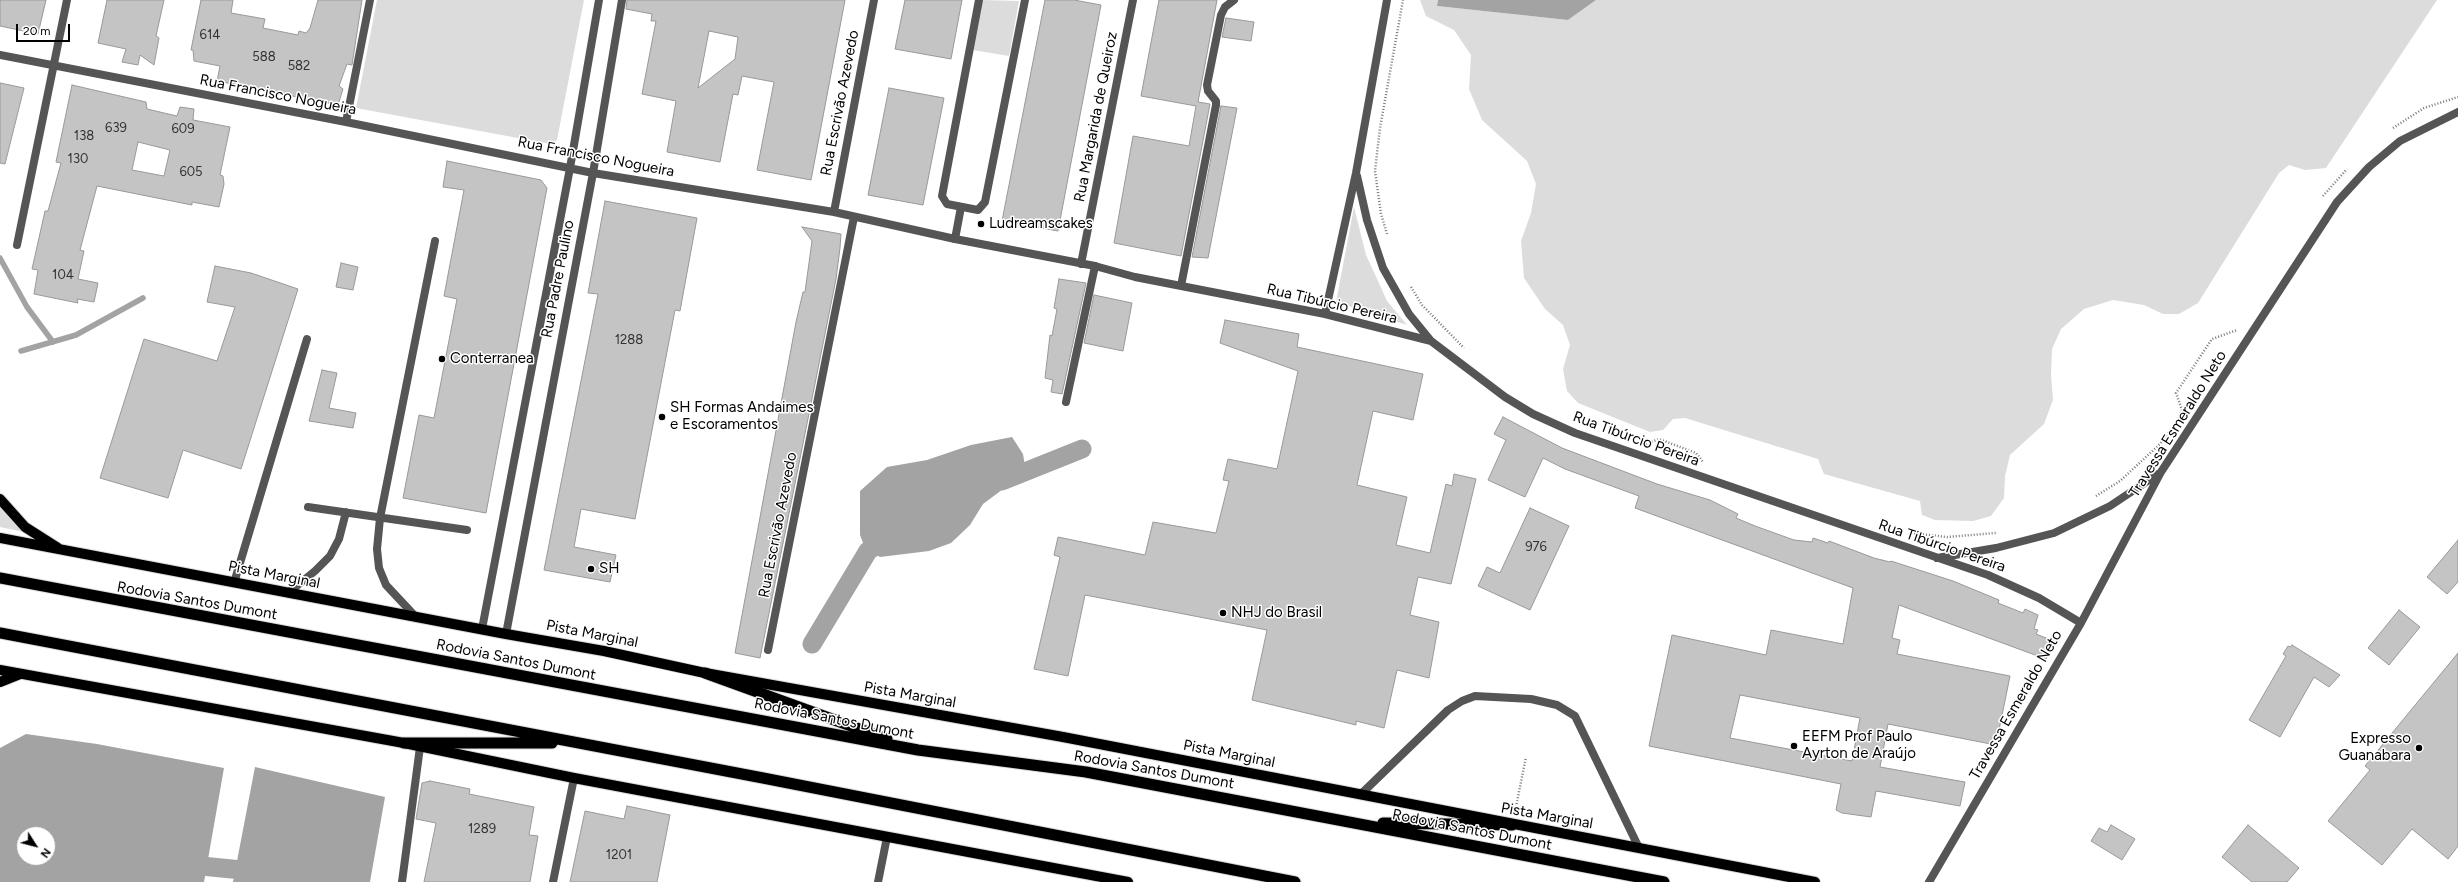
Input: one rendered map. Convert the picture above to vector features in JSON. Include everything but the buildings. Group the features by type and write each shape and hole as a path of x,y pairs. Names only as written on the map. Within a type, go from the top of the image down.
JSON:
{"highway":[{"name":"Rodovia Santos Dumont","path":"0,578 918,750 1086,772 1664,882"},
{"path":"0,633 579,743 1295,882"},
{"path":"705,673 918,750"},
{"path":"404,743 579,743"},
{"path":"1356,823 1512,825"}],"main road":[{"path":"0,500 25,527 63,551"},
{"name":"Pista Marginal","path":"0,538 506,634 604,651 705,673 1063,737 1512,825 1815,882"},
{"path":"0,670 404,743 574,778 1128,882"},
{"path":"0,682 20,674"}],"street":[{"path":"17,245 67,0"},
{"path":"346,122 370,0"},
{"name":"Rua Padre Paulino","path":"482,629 570,168 599,0"},
{"name":"Rua Padre Paulino","path":"506,634 593,173 622,0"},
{"name":"Rua Escrivão Azevedo","path":"834,212 874,0"},
{"path":"979,0 942,196 947,204 978,210 985,202 1024,0"},
{"name":"Rua Margarida de Queiroz","path":"1081,264 1133,0"},
{"path":"1184,286 1216,105 1216,101 1208,91 1207,85 1220,15 1234,0"},
{"path":"1325,314 1356,173 1387,0"},
{"name":"Rua Francisco Nogueira","path":"0,56 346,122 593,173 834,212 955,239 1095,266 1184,286"},
{"name":"Travessa Esmeraldo Neto","path":"1929,882 2081,623 2161,472 2337,202 2369,167 2400,141 2458,112"},
{"path":"1356,173 1367,220 1383,268 1409,314 1431,341"},
{"path":"955,239 961,207"},
{"name":"Rua Escrivão Azevedo","path":"768,650 854,217"},
{"path":"415,616 386,585 379,568 377,549 380,518 435,241"},
{"path":"1066,402 1095,266"},
{"name":"Rua Tibúrcio Pereira","path":"1184,286 1325,314 1431,341 1505,397 1533,414 1575,434 1988,575 2045,601 2081,623"},
{"path":"234,583 307,339"},
{"path":"1935,558 1996,548 2054,533 2110,506 2161,472"},
{"path":"308,507 467,530"},
{"path":"288,593 315,572 330,556 339,539 346,512"},
{"path":"1360,795 1448,710 1462,701 1475,696 1531,698 1557,705 1575,716 1639,848"},
{"path":"402,882 420,747"},
{"path":"553,882 574,778"},
{"path":"878,882 887,837"}],"path":[{"path":"1388,236 1381,214 1375,171 1380,128 1403,0"},
{"path":"2391,130 2424,108 2458,97"},
{"path":"2321,200 2329,187 2350,166"},
{"path":"1409,285 1422,305 1469,353"},
{"path":"2093,499 2120,481 2160,444 2177,422 2182,410 2176,393 2212,338 2236,331 2241,324"},
{"path":"1642,445 1660,440 1696,453 1704,464"},
{"path":"1906,532 1947,537 2003,533"},
{"path":"1516,807 1526,757"}],"shaded area":[{"path":"377,0 584,0 557,140 550,144 356,108"},
{"path":"982,0 1019,1 1009,56 973,50"},
{"path":"1420,0 1438,0 1437,6 1568,20 1596,0 2437,0 2326,168 2305,170 2289,165 2279,173 2198,303 2179,314 2163,314 2144,305 2113,300 2084,309 2061,329 2052,349 2051,375 2053,400 2044,424 2010,455 2005,476 2004,498 1991,516 1973,521 1935,520 1922,515 1920,501 1824,474 1818,459 1685,418 1673,419 1663,430 1650,432 1578,403 1567,391 1563,369 1570,345 1563,325 1545,309 1524,278 1521,241 1531,213 1536,184 1527,161 1482,120 1469,89 1471,55 1454,30 1426,16"},
{"path":"1438,0 1596,0 1568,20 1437,6"},
{"path":"1354,207 1366,255 1387,301 1407,325 1336,302"},
{"path":"1012,437 1023,454 1026,472 983,504 970,525 951,543 929,551 880,557 865,548 860,535 860,491 887,467 927,460 971,445"},
{"path":"0,507 2,510 24,532 0,527"},
{"path":"26,734 97,744 224,768 204,882 0,882 0,748"},
{"path":"255,767 385,797 370,882 233,882"}],"waterway":[{"path":"0,258 27,307 53,342"},
{"path":"21,351 76,335 143,298"},
{"path":"1002,481 1082,449"},
{"path":"812,644 868,551 889,536"},
{"path":"181,864 262,872"}],"place":[{"name":"Ludreamscakes","path":"981,224"},
{"name":"Conterranea","path":"442,359"},
{"name":"SH Formas Andaimes e Escoramentos","path":"662,417"},
{"name":"SH","path":"591,569"},
{"name":"NHJ do Brasil","path":"1223,613"},
{"name":"EEFM Prof Paulo Ayrton de Araújo","path":"1794,746"},
{"name":"Expresso Guanabara","path":"2419,748"}]}
